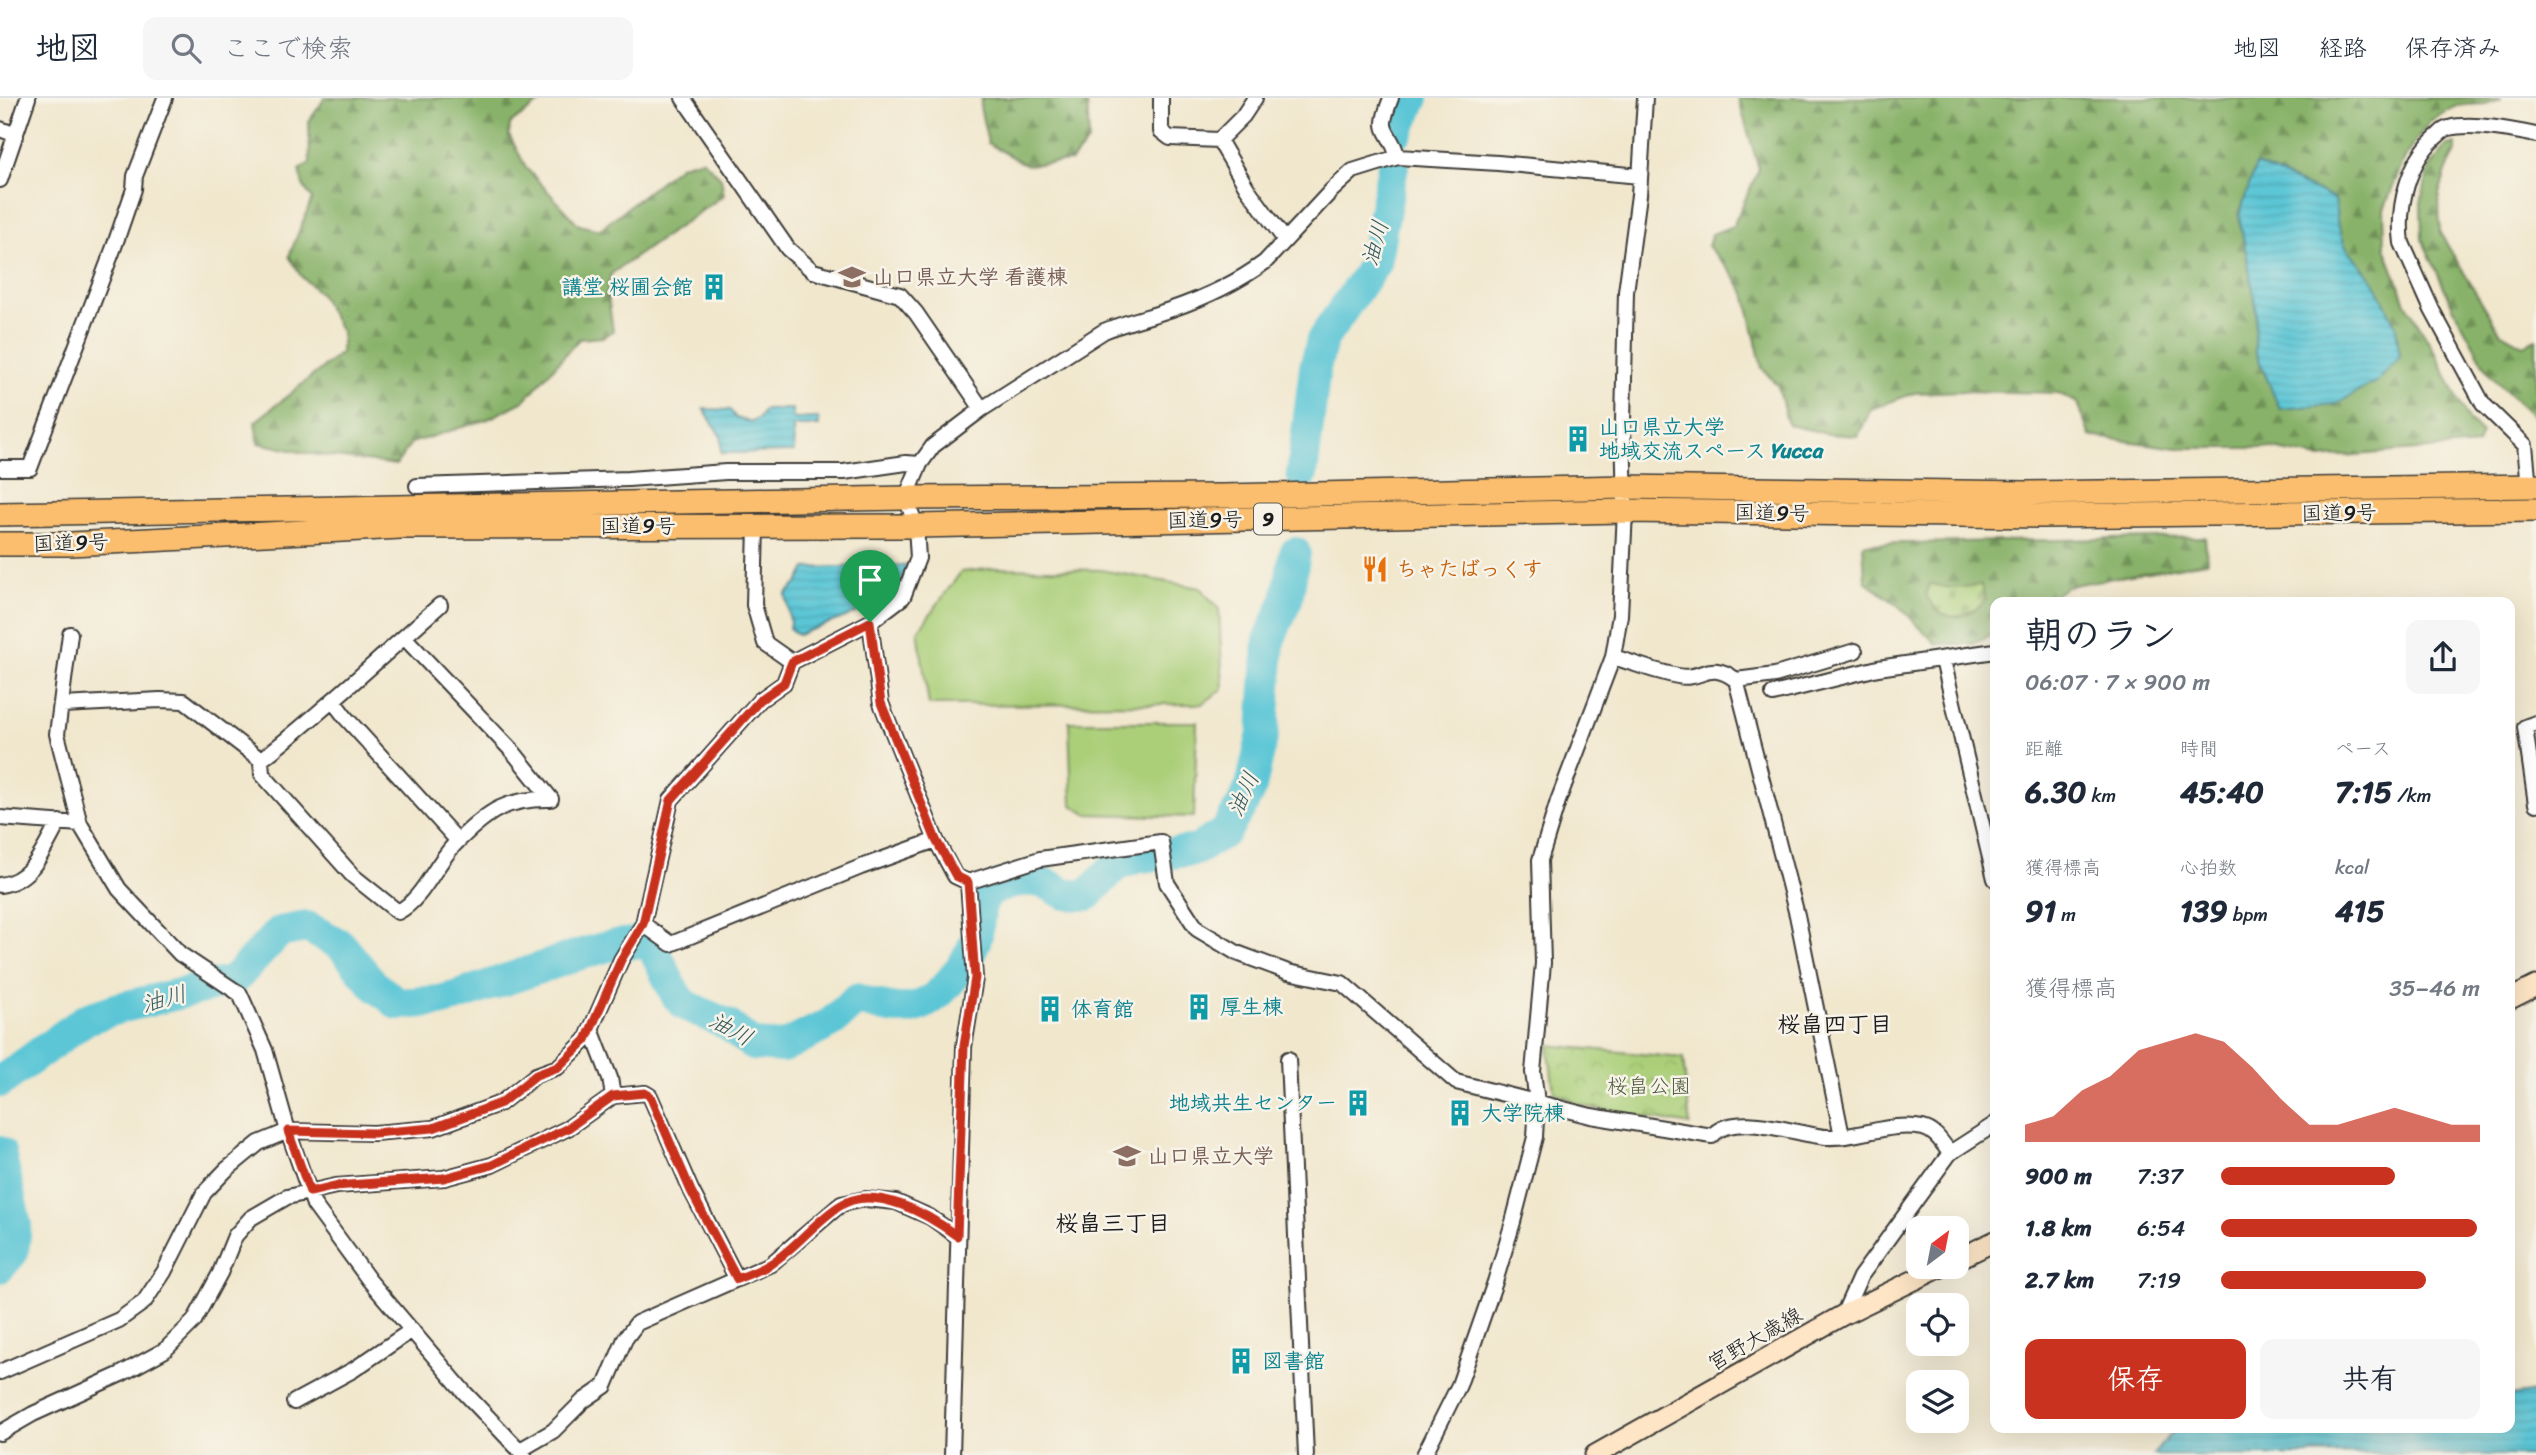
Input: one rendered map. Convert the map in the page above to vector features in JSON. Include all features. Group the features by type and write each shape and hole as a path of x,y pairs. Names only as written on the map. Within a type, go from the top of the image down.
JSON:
{"highway":[{"name":"国道9号","path":"0,514 906,498 1223,496 1625,487 2028,493 2532,476"},
{"name":"国道9号","path":"0,544 71,544 401,527 916,526 1625,511 2054,516 2536,510"}],"main road":[{"path":"2515,996 2536,986"},
{"path":"1969,1254 1990,1243"},
{"name":"宮野大歳線","path":"1595,1455 1615,1450 1843,1315 1916,1279"}],"street":[{"path":"0,180 28,98"},
{"path":"0,468 30,468 114,247 134,189 135,176 165,98"},
{"path":"683,98 788,249 813,271 900,295 916,313 982,409"},
{"path":"1161,98 1161,131 1171,138 1219,140 1244,116 1255,98"},
{"path":"1391,98 1382,121 1398,157"},
{"path":"1424,1455 1459,1384 1495,1282 1514,1222 1535,1138 1537,1102 1534,1072 1543,963 1540,860 1558,801 1613,657 1620,615 1625,511 1623,422 1626,292 1640,176 1645,98"},
{"path":"2532,476 2525,445 2483,404 2460,365 2402,243 2399,224 2413,167 2427,145 2446,128 2467,126 2536,135"},
{"path":"0,129 16,135"},
{"path":"1219,140 1247,188 1285,240"},
{"path":"0,1372 119,1320 144,1302 164,1272 204,1193 226,1170 259,1143 288,1131 374,1133 433,1128 501,1103 536,1075 558,1067 586,1040 621,960 643,924 671,800 760,700 784,683 792,662 870,622 904,597 918,558 916,526 906,498 920,464 933,446 982,409 1104,331 1171,310 1252,271 1265,262 1353,171 1398,157 1640,176"},
{"path":"417,486 628,479 726,472 844,472 906,463 920,464"},
{"path":"756,526 754,605 765,643 792,662"},
{"path":"261,760 375,666 386,651 440,604"},
{"path":"870,622 881,703 936,840 956,876 968,882 1040,859 1161,842 1167,883 1197,929 1237,953 1288,972 1342,983 1456,1082 1591,1116 1694,1135 1712,1136 1717,1130 1752,1123 1826,1137 1855,1136 1889,1128 1923,1128 1936,1134 1950,1153"},
{"path":"70,634 57,734 80,824 119,890 180,954 240,994 265,1050 288,1131 314,1205 369,1280 465,1393 522,1453 553,1431 583,1401 606,1386 625,1339 637,1323 771,1264 841,1204 865,1199 896,1202 930,1217 957,1236"},
{"path":"62,705 184,701 261,760 262,774 353,876 398,912 418,894 436,866 458,841 497,808 513,801 551,799 514,753 404,637"},
{"path":"1736,680 1775,674 1855,651"},
{"path":"1773,694 1878,668 1990,652"},
{"path":"1613,657 1681,677 1709,670 1724,671 1736,680 1797,915 1842,1136"},
{"path":"1942,660 1990,857"},
{"path":"333,701 458,841"},
{"path":"2536,723 2525,727 2536,804"},
{"path":"0,818 80,824"},
{"path":"0,885 20,880 36,863 59,822"},
{"path":"643,924 671,944 861,867 936,840"},
{"path":"952,1455 964,1046 975,978 968,882"},
{"path":"591,1029 610,1078 613,1096"},
{"path":"1288,1059 1306,1455"},
{"path":"0,1433 33,1414 121,1374 165,1350 194,1321 220,1273 235,1236 251,1218 287,1197 335,1186 444,1178 492,1165 568,1128 613,1096 645,1093 650,1096 691,1191 737,1279"},
{"path":"1843,1315 1860,1277 1950,1153 1990,1127"},
{"path":"294,1402 354,1370 412,1330"}],"green space":[{"path":"325,98 546,98 510,124 509,135 527,169 579,225 599,230 681,165 702,159 721,178 724,195 611,274 607,290 613,331 603,337 579,339 524,401 488,419 411,443 396,465 305,453 258,443 255,422 341,353 342,333 320,294 301,276 289,256 312,199 303,185 299,170 310,163 309,121"},
{"path":"982,98 1087,98 1089,140 1072,161 1026,165 988,143 980,107"},
{"path":"1738,98 2502,98 2486,104 2458,105 2430,121 2406,155 2384,209 2385,247 2406,303 2436,354 2468,420 2481,433 2477,445 2319,458 2267,448 2177,448 2090,436 2078,403 2058,393 1914,393 1871,409 1858,436 1829,434 1788,425 1778,386 1762,368 1745,293 1708,246 1712,234 1733,226 1759,169"},
{"path":"2456,144 2456,152 2439,194 2440,233 2500,332 2523,345 2536,339 2536,419 2490,375 2454,309 2422,239 2421,203 2429,169 2445,147"},
{"path":"2205,537 2207,562 2067,586 2053,597 1990,597 1990,636 1973,644 1936,644 1900,607 1865,581 1863,544"},
{"path":"997,568 1101,570 1200,588 1219,609 1223,689 1202,704 929,705 918,631 961,572"},
{"path":"1930,584 1952,588 1981,585 1986,599 1966,614 1947,616 1926,596"},
{"path":"1069,722 1197,722 1194,817 1086,814 1072,805"},
{"name":"桜畠公園","path":"1548,1045 1683,1058 1690,1125 1583,1106 1554,1092"}],"water":[{"path":"2256,164 2335,199 2337,221 2345,245 2375,283 2396,326 2400,357 2379,380 2336,404 2280,409 2255,351 2256,306 2239,216"},
{"path":"704,409 730,410 736,418 752,422 760,417 764,410 792,409 793,419 818,418 819,426 793,426 794,452 721,453 721,437"},
{"path":"907,565 895,591 877,604 798,635 789,628 786,594 798,583 806,568"},
{"path":"2536,1392 2536,1455 2153,1455 2171,1433 2515,1433 2515,1395"}],"waterway":[{"name":"油川","path":"1398,131 1413,98"},
{"name":"油川","path":"1302,474 1315,368 1322,340 1375,263 1393,166"},
{"name":"油川","path":"0,1082 86,1019 119,1008 233,981 279,932 307,927 341,945 373,984 398,1004 455,997 575,956 609,946 641,942 653,948 676,995 685,1005 728,1025 753,1045 783,1047 831,1023 857,999 898,1009 921,1006 941,991 971,952 977,935 981,906 994,889 1013,882 1034,881 1047,884 1066,894 1088,895 1115,866 1136,858 1196,850 1225,832 1251,787 1263,733 1269,640 1287,599 1295,553"},
{"name":"油川","path":"0,1152 16,1225 13,1252 0,1267"}],"place":[{"name":"山口県立大学 看護棟","path":"852,277"},
{"name":"講堂 桜圃会館","path":"714,287"},
{"name":"山口県立大学 地域交流スペース Yucca","path":"1578,439"},
{"name":"ちゃたばっくす","path":"1375,569"},
{"name":"厚生棟","path":"1199,1007"},
{"name":"体育館","path":"1050,1009"},
{"name":"地域共生センター","path":"1358,1103"},
{"name":"大学院棟","path":"1460,1113"},
{"name":"山口県立大学","path":"1127,1156"},
{"name":"図書館","path":"1241,1361"}],"district":[{"name":"桜畠四丁目","path":"1835,1024"},
{"name":"桜畠三丁目","path":"1113,1223"}],"route":[{"path":"870,622 881,703 936,840 956,876 968,882 975,978 964,1046 957,1236 930,1217 896,1202 865,1199 841,1204 771,1264 737,1279 691,1191 650,1096 645,1093 613,1096 568,1128 492,1165 444,1178 335,1186 310,1192 288,1131 374,1133 433,1128 501,1103 536,1075 558,1067 586,1040 621,960 643,924 671,800 760,700 784,683 792,662 870,622"}]}
